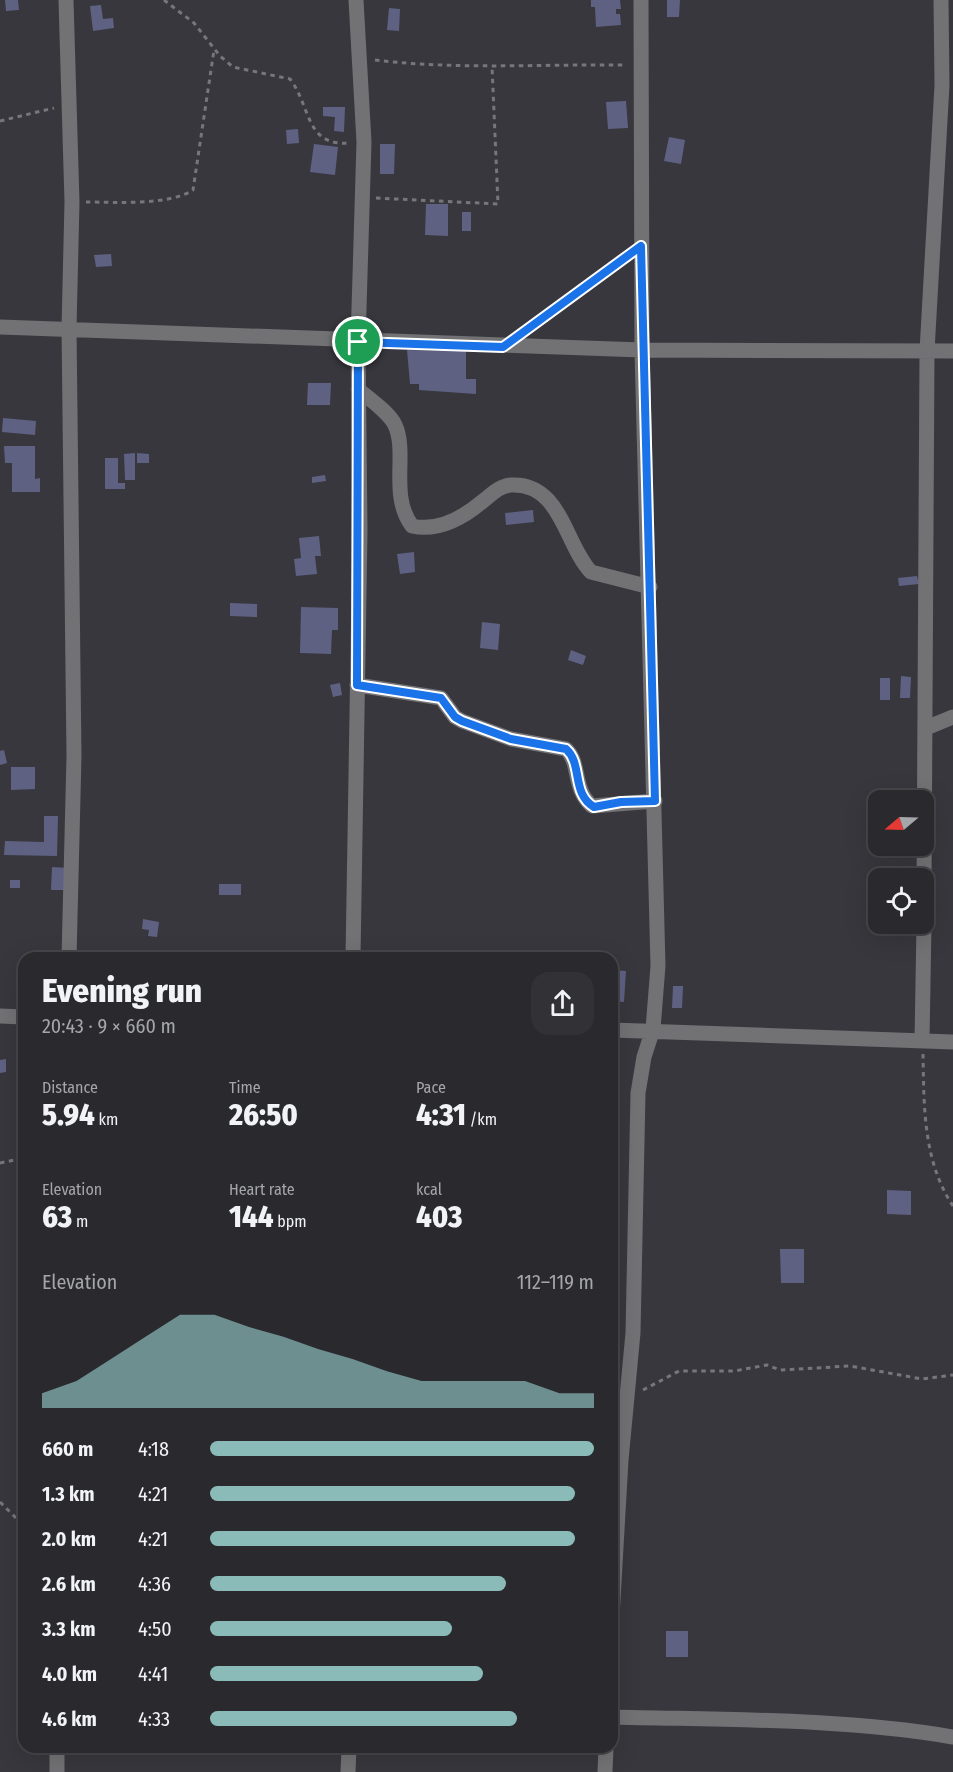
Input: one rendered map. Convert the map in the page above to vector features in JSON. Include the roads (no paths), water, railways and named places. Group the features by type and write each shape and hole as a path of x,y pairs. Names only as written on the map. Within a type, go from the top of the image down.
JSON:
{"street":[{"path":"66,0 72,202 69,328 74,756 69,952"},
{"path":"353,952 358,342 364,142 356,0"},
{"path":"618,1524 633,1333 638,1093 644,1057 653,1029 658,955 642,350 641,0"},
{"path":"924,868 927,351 942,85 941,0"},
{"path":"0,327 503,347 953,351"},
{"path":"358,389 394,422 399,439 402,498 407,519 412,526 429,529 446,524 462,517 502,487 524,486 547,500 559,514 591,572 650,587"},
{"path":"357,685 441,698 455,717 469,724 511,739 566,749 573,760 580,792 592,806 655,801"},
{"path":"926,728 953,717"},
{"path":"922,1041 924,934"},
{"path":"0,1016 18,1017"},
{"path":"618,1030 653,1029 953,1042"},
{"path":"618,1717 792,1722 919,1731 953,1737"},
{"path":"57,1753 57,1772"},
{"path":"348,1772 349,1753"},
{"path":"605,1772 606,1753"}]}
